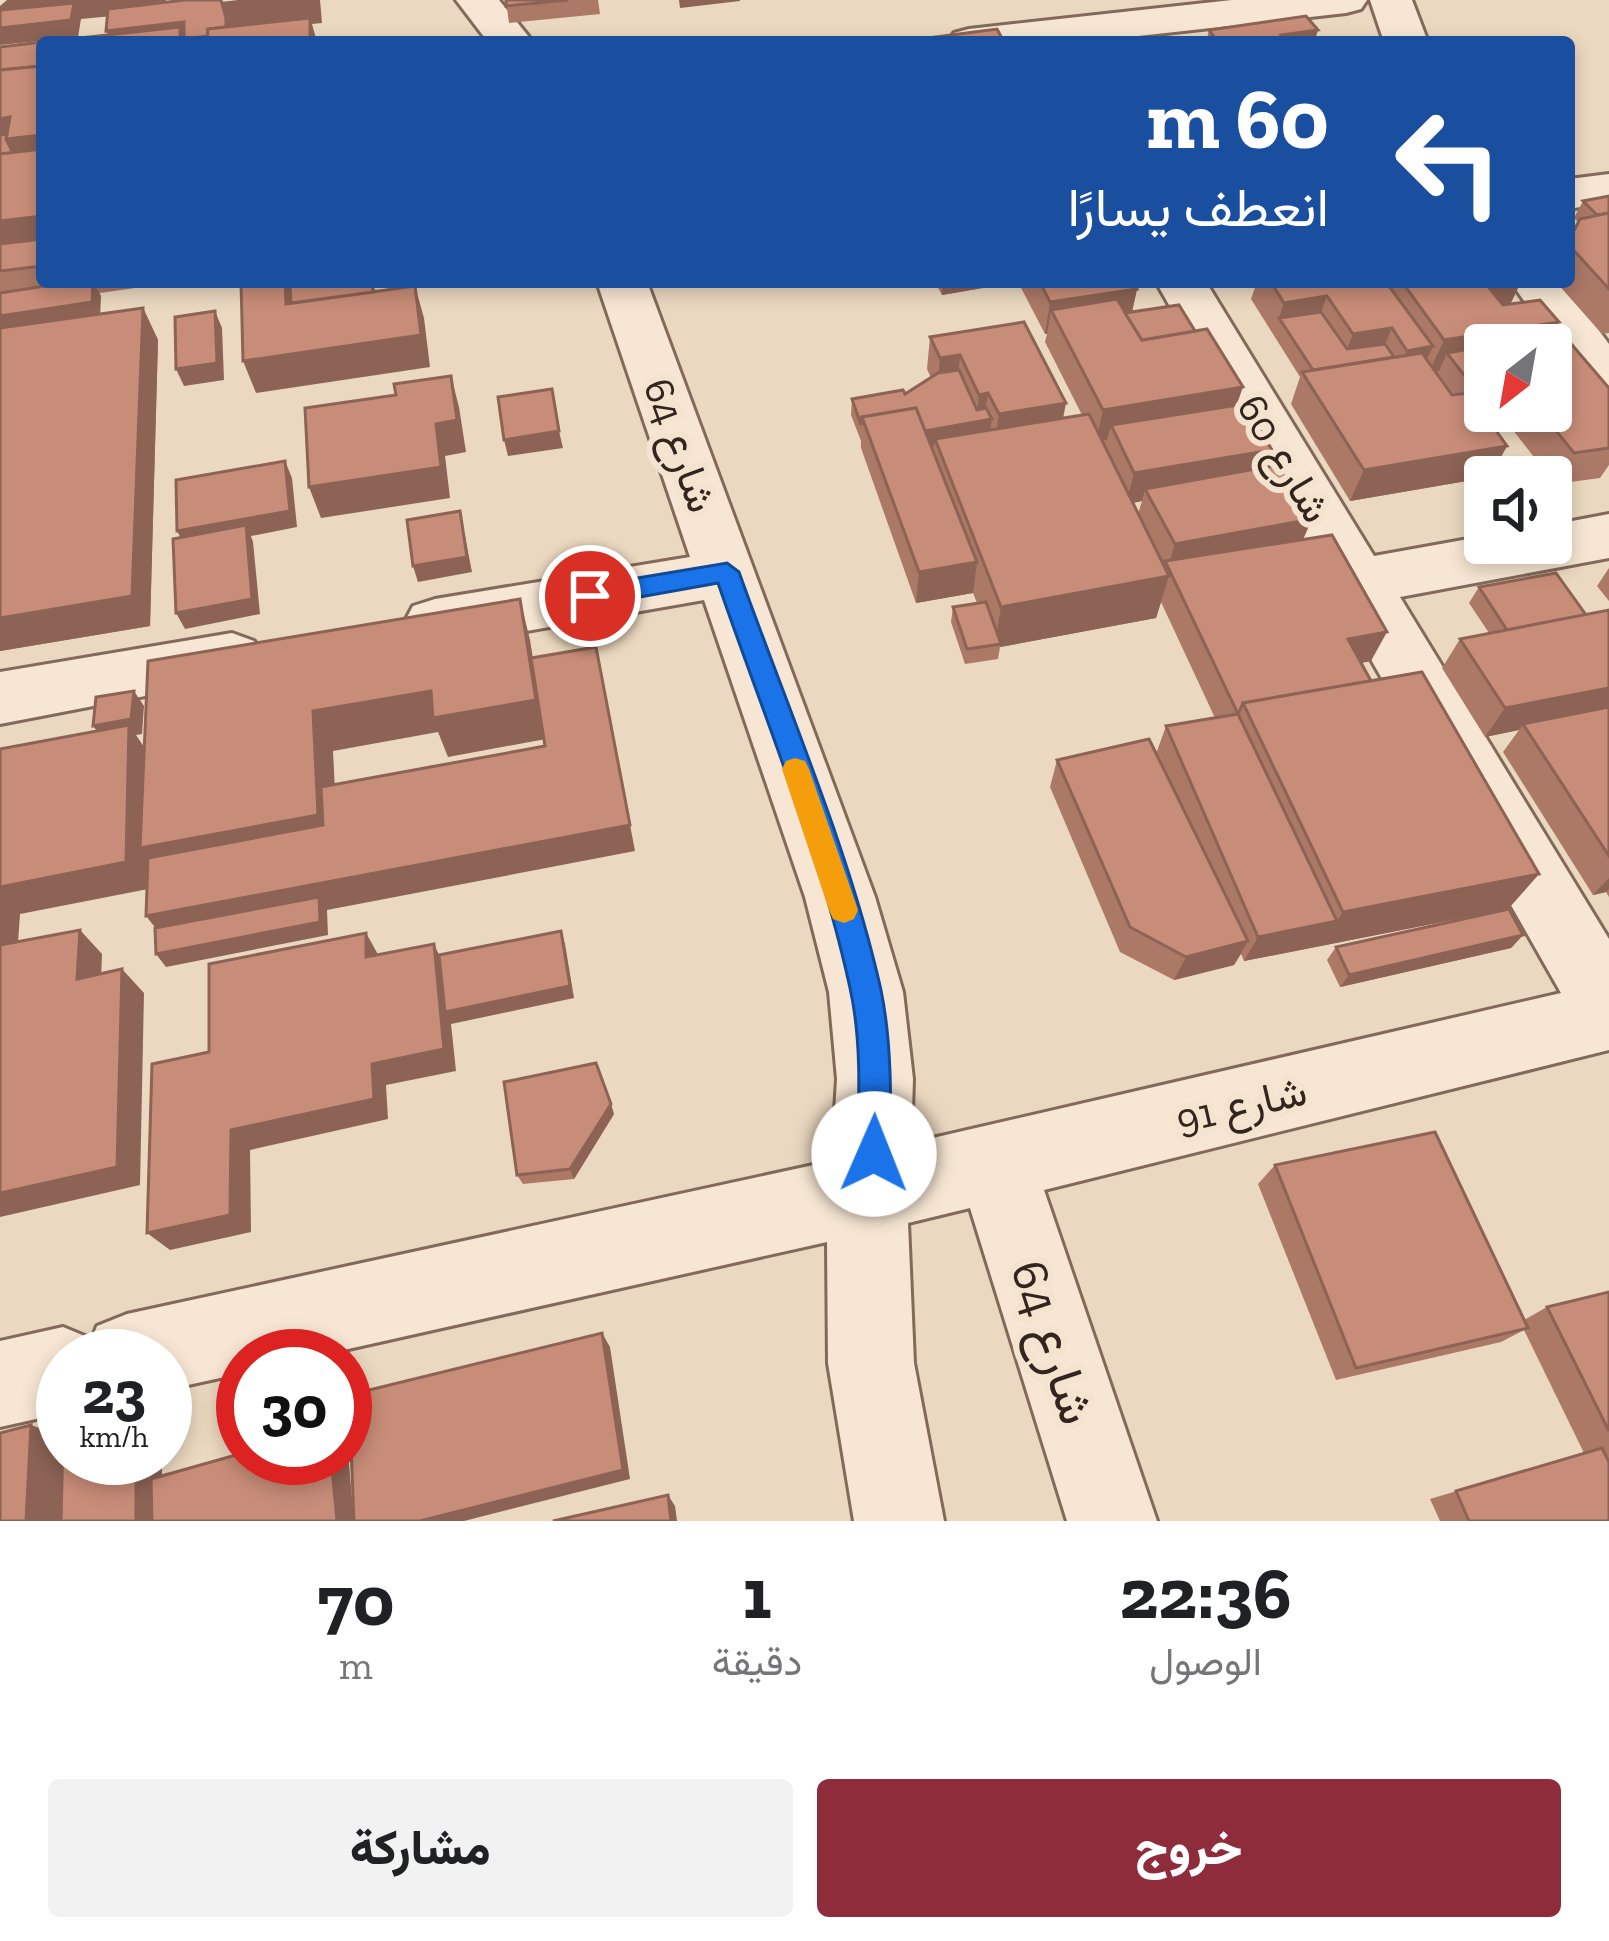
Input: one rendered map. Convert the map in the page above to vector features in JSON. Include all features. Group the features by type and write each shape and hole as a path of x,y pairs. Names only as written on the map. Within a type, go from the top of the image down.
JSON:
{"street":[{"path":"477,0 506,36"},
{"path":"1052,36 1346,0"},
{"path":"1391,0 1404,36"},
{"path":"1575,193 1609,188"},
{"name":"شارع 64","path":"624,288 840,897 866,992 875,1079 866,1268 871,1363 899,1521"},
{"name":"شارع 60","path":"1185,288 1609,1006"},
{"path":"1540,288 1609,382"},
{"path":"1358,582 1609,536"},
{"path":"375,634 727,572"},
{"path":"0,698 281,650"},
{"name":"شارع 91","path":"192,1342 872,1192 1609,1016"},
{"name":"شارع 64","path":"996,1162 1112,1521"},
{"path":"0,1384 36,1376"}],"building":[{"path":"221,0 226,27 208,29 208,36 184,36 184,22 106,31 108,9"},
{"path":"506,0 568,0 506,6"},
{"path":"74,3 71,20 0,28 0,10"},
{"path":"1306,16 1318,30 1282,36 1214,36 1209,30"},
{"path":"310,18 310,36 207,36 208,29"},
{"path":"180,27 180,36 98,36"},
{"path":"997,29 1001,36 943,36"},
{"path":"36,43 36,67 0,70 0,47"},
{"path":"36,67 36,136 6,139 10,117 0,119 0,70"},
{"path":"7,134 13,153 0,154 0,135"},
{"path":"36,150 36,217 0,221 0,154"},
{"path":"1609,196 1609,213 1597,215 1583,201"},
{"path":"1609,213 1609,289 1575,252 1580,219"},
{"path":"36,240 36,267 0,271 0,244"},
{"path":"36,287 93,288 92,302 0,316 0,293"},
{"path":"241,288 285,288 286,304 415,288 421,335 243,361"},
{"path":"290,288 373,288 373,292 291,303"},
{"path":"1043,288 1137,289 1050,302"},
{"path":"1275,288 1390,288 1433,346 1407,351 1392,328 1353,334 1327,296 1284,303"},
{"path":"1406,288 1489,288 1503,305 1540,300 1559,322 1464,324 1464,337 1444,340"},
{"path":"1117,299 1142,340 1207,329 1243,387 1103,410 1051,310"},
{"path":"1179,305 1195,331 1142,340 1125,313"},
{"path":"143,308 132,596 0,618 0,328"},
{"path":"215,311 217,363 176,369 175,317"},
{"path":"1321,312 1347,349 1385,344 1394,357 1313,370 1279,318"},
{"path":"1024,322 1066,403 999,414 988,393 979,395 960,355 940,358 930,337"},
{"path":"1572,345 1609,388 1609,448 1574,453 1557,432 1572,432"},
{"path":"1464,350 1464,375 1447,353"},
{"path":"1422,353 1452,395 1464,394 1464,432 1497,432 1507,446 1364,470 1302,372"},
{"path":"959,370 977,410 986,408 992,419 925,431 916,408 862,417 861,425 852,399 903,390 905,394 938,373"},
{"path":"451,376 457,420 436,424 441,467 309,487 305,408 396,395 394,384"},
{"path":"552,389 559,431 504,440 498,397"},
{"path":"1244,404 1272,450 1134,473 1111,425"},
{"path":"916,408 977,562 919,572 862,417"},
{"path":"1089,414 1169,576 1001,607 935,439"},
{"path":"285,461 290,511 177,531 176,480"},
{"path":"1278,465 1312,519 1175,544 1145,489"},
{"path":"460,511 467,557 413,566 407,520"},
{"path":"246,525 252,599 176,613 173,539"},
{"path":"1332,535 1387,632 1348,639 1371,681 1243,703 1238,714 1165,561"},
{"path":"1556,573 1586,615 1507,630 1479,587"},
{"path":"520,599 536,700 433,718 431,691 313,711 318,815 140,848 148,661"},
{"path":"986,602 1001,644 967,649 953,607"},
{"path":"1609,610 1609,688 1505,708 1460,639"},
{"path":"596,647 630,825 146,916 148,858 323,825 321,787 545,746 531,658"},
{"path":"1422,672 1539,874 1343,912 1243,703"},
{"path":"134,691 131,719 93,726 96,697"},
{"path":"1609,707 1609,856 1523,724"},
{"path":"1238,714 1337,921 1258,937 1166,726"},
{"path":"129,725 126,862 0,887 0,749"},
{"path":"1149,739 1248,941 1186,957 1130,927 1057,760"},
{"path":"319,897 320,922 156,954 155,928"},
{"path":"1509,909 1523,935 1349,975 1336,947"},
{"path":"80,930 77,979 122,969 117,1167 0,1193 0,945"},
{"path":"561,931 570,986 445,1012 439,955"},
{"path":"366,933 366,957 434,944 444,1049 372,1064 374,1099 231,1130 230,1215 147,1233 152,1064 209,1052 209,964"},
{"path":"596,1063 611,1104 570,1169 517,1175 504,1082"},
{"path":"1435,1132 1528,1328 1356,1368 1275,1165"},
{"path":"1609,1292 1609,1431 1547,1307"},
{"path":"602,1333 623,1470 420,1521 354,1521 353,1485 372,1485 372,1389"},
{"path":"31,1425 26,1521 0,1521 0,1433"},
{"path":"1602,1448 1609,1462 1609,1521 1469,1521 1456,1491"},
{"path":"216,1461 216,1485 334,1485 337,1521 152,1521 151,1485 192,1485 192,1467"},
{"path":"62,1485 136,1485 136,1521 61,1521"},
{"path":"668,1495 671,1521 553,1521"}],"slow traffic":[{"path":"795,769 844,910"}],"route":[{"path":"590,596 727,572 840,897 866,992 875,1079 874,1154"}]}
